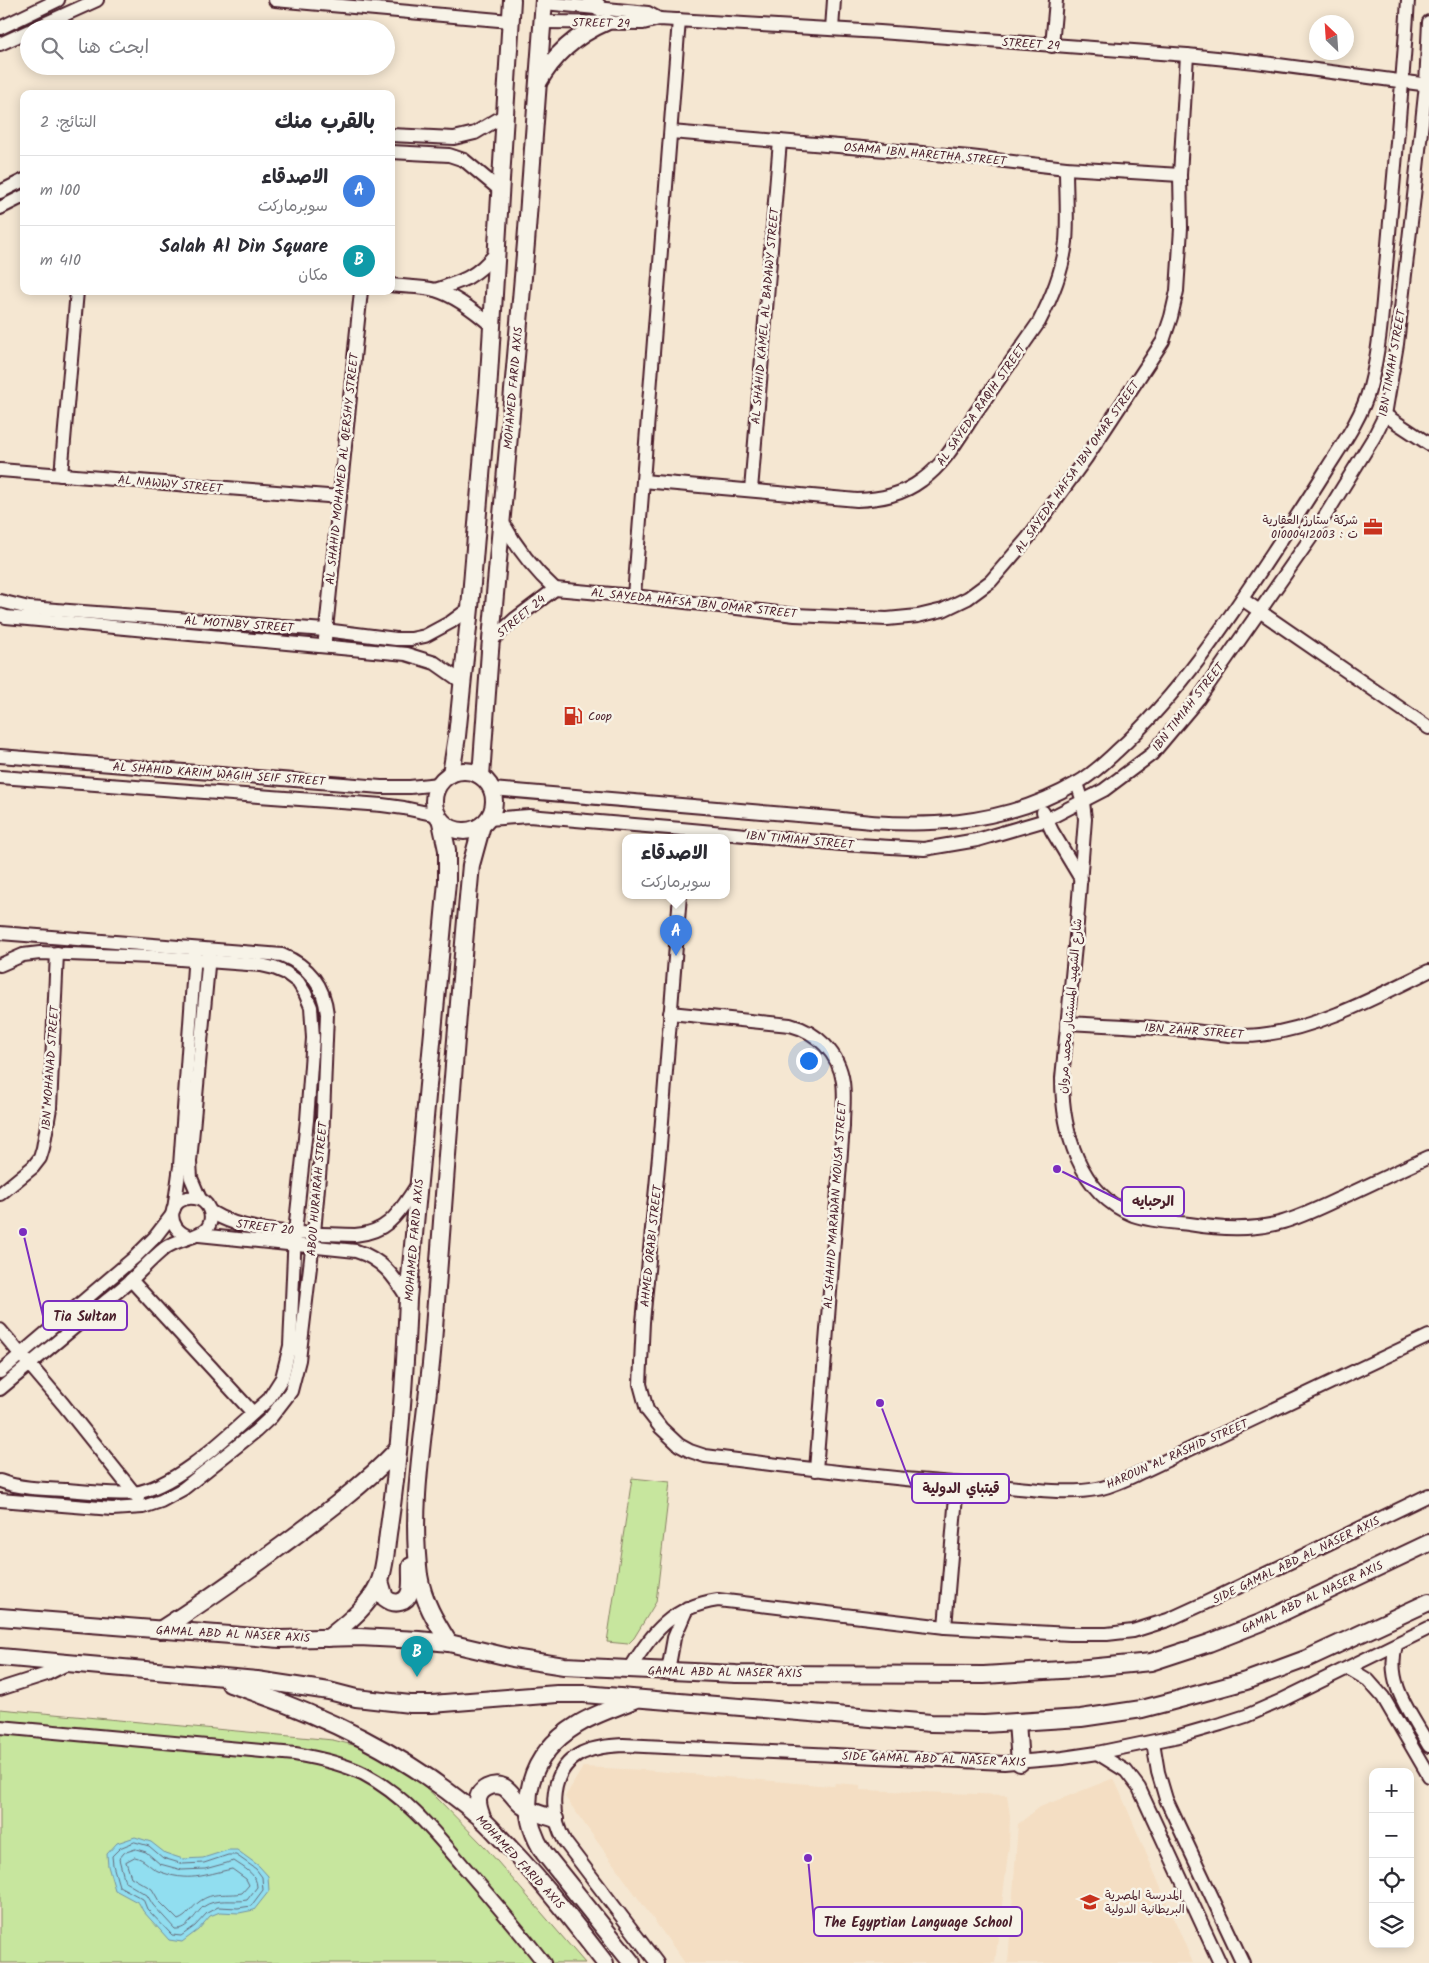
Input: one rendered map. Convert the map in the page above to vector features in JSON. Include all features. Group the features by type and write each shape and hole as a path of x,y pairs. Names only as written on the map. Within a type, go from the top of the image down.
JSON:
{"main road":[{"name":"MOHAMED FARID AXIS","path":"445,779 462,682 470,608 492,326 512,0"},
{"name":"MOHAMED FARID AXIS","path":"481,776 526,243 544,2"},
{"path":"537,85 551,62 570,43 582,35 599,10"},
{"path":"449,1643 426,1600 420,1578 417,1519 418,1488 433,1346 471,865 485,822 494,805 492,789 481,776 472,772 461,771 445,779 433,799 439,818 456,830 465,831 485,822"},
{"name":"MOHAMED FARID AXIS","path":"328,1638 362,1609 380,1581 392,1506 418,1184 447,882 447,850 439,818"},
{"path":"160,1630 199,1605 305,1529 353,1491 398,1449"},
{"name":"GAMAL ABD AL NASER AXIS","path":"0,1617 280,1638 395,1638 449,1643 548,1664 630,1670 736,1674 984,1675 1151,1662 1260,1624 1429,1543"},
{"path":"380,1581 382,1594 388,1601 398,1603 406,1599 410,1591 412,1565 418,1553"},
{"path":"0,1657 265,1681 329,1691 356,1698 410,1704 557,1694 952,1724 1017,1722 1081,1718 1142,1709 1229,1686 1306,1658 1429,1602"},
{"name":"MOHAMED FARID AXIS","path":"204,1675 299,1708 362,1738 418,1769 483,1820 555,1899 605,1963"},
{"name":"MOHAMED FARID AXIS","path":"632,1963 542,1849 532,1829 528,1810 528,1790 533,1774 552,1744 579,1724 636,1699"},
{"path":"1017,1722 1020,1763"},
{"path":"483,1820 478,1798 483,1790 492,1786 505,1788 528,1810 555,1819"}],"street":[{"path":"0,28 58,0"},
{"path":"53,20 97,0"},
{"path":"275,0 510,20"},
{"path":"832,29 834,0"},
{"path":"1052,46 1056,0"},
{"name":"IBN TIMIAH STREET","path":"492,789 833,818 878,824 920,825 974,820 1039,802 1077,784 1117,752 1163,705 1242,599 1297,516 1352,426 1366,398 1380,332 1403,82 1408,0"},
{"name":"STREET 29","path":"544,2 599,10 648,13 659,19 832,29 1187,55 1256,62 1428,85"},
{"name":"STREET 29","path":"542,22 599,10"},
{"path":"634,596 680,20"},
{"name":"IBN TIMIAH STREET","path":"730,836 924,849 976,840 1046,820 1083,802 1116,782 1152,754 1177,726 1199,698 1320,526 1374,437 1386,410 1398,344 1428,85 1429,22"},
{"path":"0,44 20,35"},
{"name":"AL SAYEDA HAFSA IBN OMAR STREET","path":"555,589 634,596 795,615 887,619 918,616 943,610 968,598 991,581 1028,538 1086,458 1163,341 1177,290 1181,228 1180,174 1187,55"},
{"path":"395,135 454,138 474,134 505,115"},
{"name":"OSAMA IBN HARETHA STREET","path":"671,132 970,157 1066,168 1180,174"},
{"path":"435,155 436,138"},
{"name":"AL SHAHID KAMEL AL BADAWY STREET","path":"751,490 780,141"},
{"path":"395,152 449,155 464,160 500,190"},
{"name":"AL SAYEDA RAQIH STREET","path":"643,481 857,500 881,499 901,492 922,480 939,465 1039,322 1050,302 1066,242 1066,168"},
{"path":"0,192 20,182"},
{"path":"0,208 20,198"},
{"path":"435,290 467,279 483,269 496,253"},
{"path":"395,285 435,290 476,312 492,326"},
{"path":"61,474 78,295"},
{"name":"AL SHAHID MOHAMED AL QERSHY STREET","path":"324,646 361,295"},
{"path":"1366,398 1386,410 1429,444"},
{"path":"1352,426 1374,437"},
{"name":"AL NAWWY STREET","path":"0,470 340,497"},
{"name":"STREET 24","path":"491,641 528,608 555,589 536,571 520,551 502,521"},
{"path":"1242,599 1429,728"},
{"name":"AL MOTNBY STREET","path":"0,601 29,608 325,630 396,639 411,639 425,636 470,608"},
{"name":"AL MOTNBY STREET","path":"0,615 6,618 406,654 435,663 462,682"},
{"name":"AL SHAHID KARIM WAGIH SEIF STREET","path":"0,756 381,787 410,787 445,779"},
{"name":"AL SHAHID KARIM WAGIH SEIF STREET","path":"0,777 382,805 404,808 439,818"},
{"name":"شارع الشهيد المستشار محمد مروان","path":"1077,784 1083,802 1084,819 1081,879 1062,1078 1062,1100 1071,1141 1079,1161 1094,1186 1115,1206 1133,1214 1152,1219 1219,1228 1263,1227 1305,1215 1429,1157"},
{"path":"1039,802 1046,820 1081,879"},
{"name":"IBN TIMIAH STREET","path":"485,822 508,816 529,816 696,834"},
{"name":"AHMED ORABI STREET","path":"680,899 660,1146 643,1322 640,1384 642,1399 653,1420 669,1436 690,1451 705,1456 816,1470"},
{"name":"ABOU HURAIRAH STREET","path":"0,933 195,954 274,968 298,982 305,993 311,1007 312,1038 307,1120 295,1232 290,1346 286,1366 276,1390 268,1400 208,1452 185,1470 156,1486 135,1492 106,1493 37,1488 0,1481"},
{"name":"ABOU HURAIRAH STREET","path":"0,965 23,955 57,953 135,956 195,954"},
{"name":"IBN MOHANAD STREET","path":"0,1194 33,1167 40,1158 43,1148 50,1108 57,953"},
{"path":"195,954 180,1166 173,1212 173,1223 177,1230 183,1235 195,1236"},
{"name":"ABOU HURAIRAH STREET","path":"0,1500 103,1509 143,1507 174,1495 183,1489 261,1426 291,1391 299,1360 313,1247 322,1142 326,1001 321,988 306,968 295,960 282,955 209,956"},
{"path":"200,1199 191,1178 190,1162 209,956"},
{"name":"IBN ZAHR STREET","path":"1067,1022 1234,1035 1258,1035 1303,1026 1320,1020 1429,971"},
{"name":"AL SHAHID MARAWAN MOUSA STREET","path":"670,1013 790,1025 802,1028 811,1033 828,1049 840,1070 844,1093 843,1126 816,1470"},
{"name":"STREET 20","path":"211,1212 230,1223 241,1226 295,1232 355,1235 374,1232 383,1228 398,1215 418,1184"},
{"path":"0,1372 135,1257 155,1237 182,1200 188,1198 200,1199 206,1203 211,1212 209,1226 195,1236 181,1239 164,1249 131,1280 0,1389"},
{"name":"STREET 20","path":"195,1236 356,1250 373,1257 393,1275 408,1299"},
{"path":"131,1280 253,1413"},
{"path":"0,1330 135,1492 143,1507"},
{"name":"HAROUN AL RASHID STREET","path":"816,1470 957,1484 1070,1491 1098,1489 1111,1486 1429,1336"},
{"path":"944,1627 957,1484"},
{"name":"SIDE GAMAL ABD AL NASER AXIS","path":"630,1670 641,1650 661,1626 687,1608 718,1600 944,1627 1070,1634 1107,1634 1133,1630 1151,1626 1203,1604 1429,1495"},
{"path":"668,1672 674,1638 687,1608"},
{"name":"SIDE GAMAL ABD AL NASER AXIS","path":"555,1819 554,1799 557,1782 567,1765 582,1753 607,1746 681,1747 983,1763 1020,1763 1063,1758 1153,1742 1246,1716 1429,1628"},
{"path":"1396,1645 1392,1665 1396,1686 1429,1746"},
{"path":"0,1689 47,1674 67,1664"},
{"path":"1348,1668 1368,1680 1383,1697 1428,1770"},
{"path":"0,1727 295,1754 346,1766 379,1783 422,1819 512,1922 544,1963"},
{"path":"1153,1742 1158,1772 1170,1808 1243,1963"},
{"path":"1097,1752 1118,1764 1133,1779 1220,1963"},
{"path":"1152,1816 1170,1808"},
{"path":"555,1819 565,1842 657,1963"}],"shaded area":[{"path":"583,1767 644,1770 834,1786 835,1783 860,1785 860,1790 1007,1795 1010,1816 1009,1845 995,1963 685,1963 565,1797"},
{"name":"المدرسة المصرية البريطانية الدولية","path":"1114,1778 1193,1963 1008,1963 1018,1824 1040,1807"}],"green space":[{"path":"632,1478 670,1482 656,1602 634,1638 628,1644 607,1642"},
{"path":"0,1709 333,1740 369,1749 410,1774 434,1795 485,1847 585,1963 0,1963"}],"water":[{"path":"135,1837 151,1842 165,1853 183,1859 203,1858 228,1850 237,1850 259,1866 268,1876 269,1891 254,1910 239,1913 220,1912 210,1916 198,1930 182,1942 169,1940 143,1911 139,1903 115,1890 108,1866 107,1854 117,1843"}],"place":[{"name":"شركة ستارز العقارية ت : 01000412003","path":"1373,527"},
{"name":"Coop","path":"573,716"},
{"name":"الاصدقاء","path":"676,956"},
{"name":"الرحبايه","path":"1057,1169"},
{"name":"Tia Sultan","path":"23,1232"},
{"name":"قيتباي الدولية","path":"880,1403"},
{"name":"Salah Al Din Square","path":"417,1677"},
{"name":"The Egyptian Language School","path":"808,1858"},
{"name":"المدرسة المصرية البريطانية الدولية","path":"1090,1902"}]}
